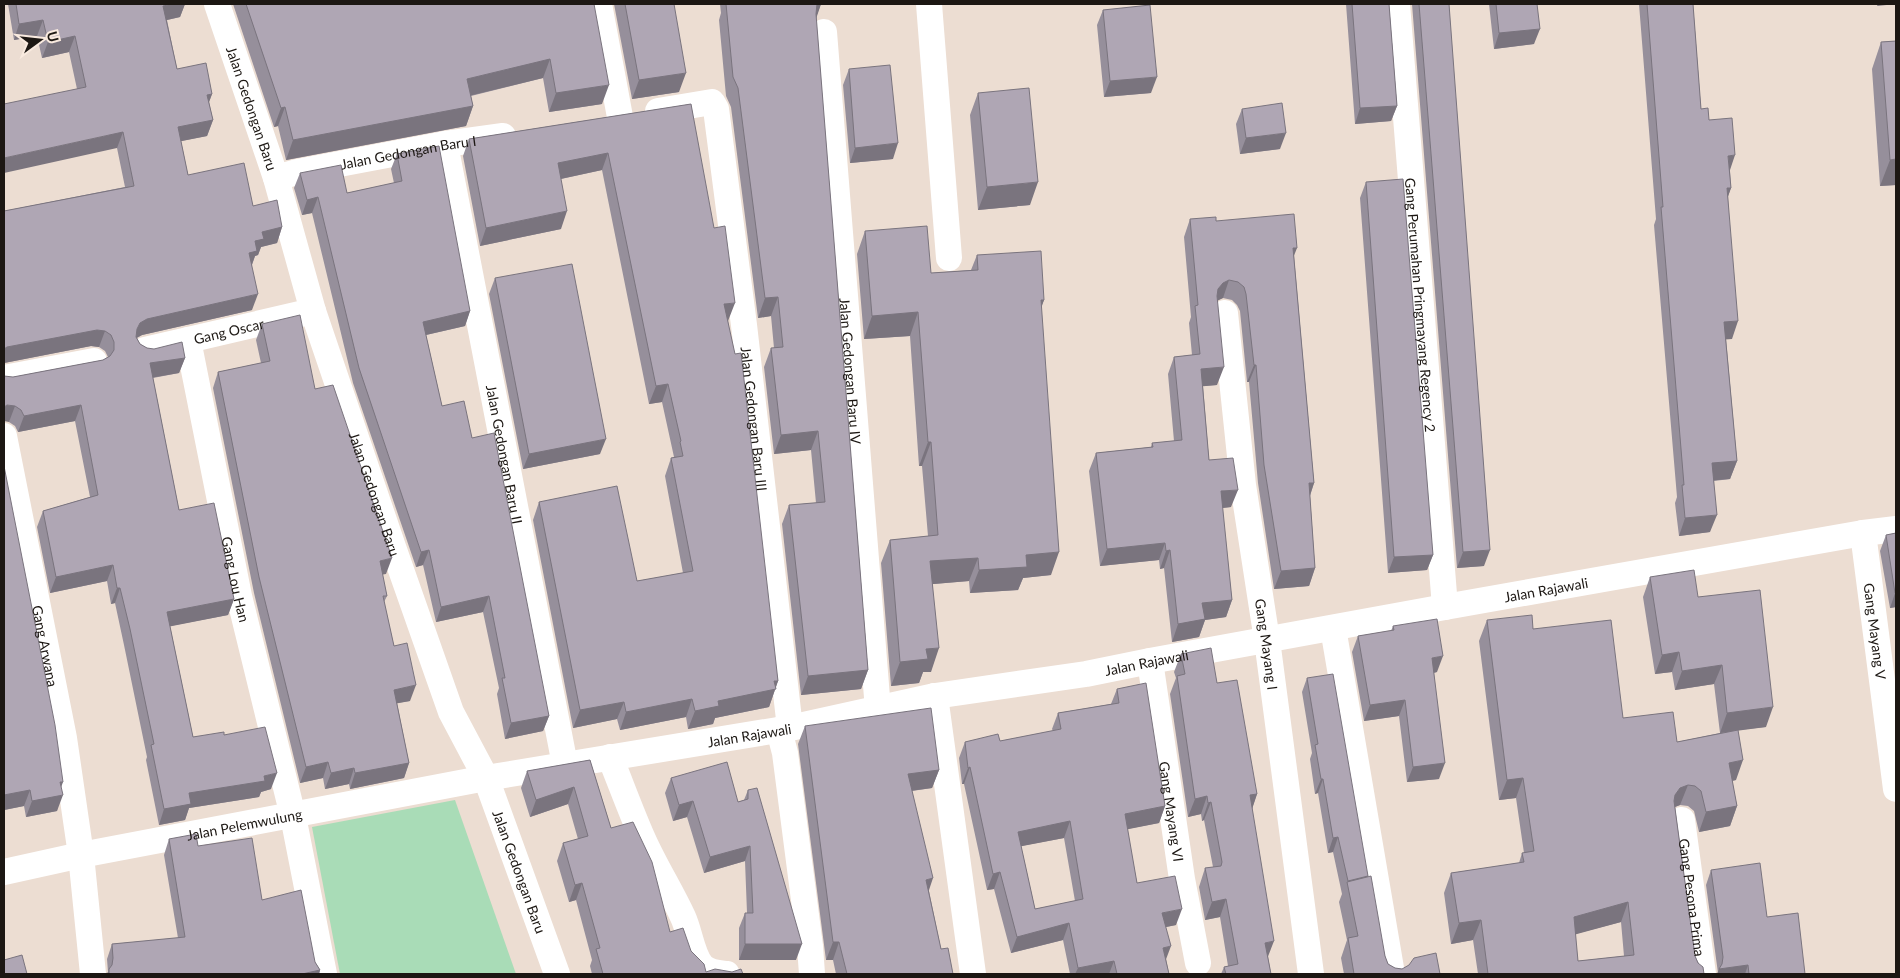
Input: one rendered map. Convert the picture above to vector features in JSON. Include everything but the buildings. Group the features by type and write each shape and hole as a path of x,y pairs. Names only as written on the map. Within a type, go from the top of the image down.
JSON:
{"street":[{"name":"Jalan Gedongan Baru","path":"217,4 276,178 314,311 451,712 486,778 557,974"},
{"name":"Jalan Gedongan Baru III","path":"599,4 610,119 712,102 716,109 744,325 785,729 785,753 812,974"},
{"path":"929,4 949,258"},
{"name":"Gang Perumahan Pringmayang Regency 2","path":"1397,4 1445,607"},
{"name":"Jalan Gedongan Baru IV","path":"824,32 878,710"},
{"name":"Jalan Gedongan Baru I","path":"276,178 297,172 445,144 524,132"},
{"name":"Jalan Gedongan Baru II","path":"445,144 565,765"},
{"name":"Gang Oscar","path":"145,350 314,311"},
{"name":"Gang Mayang I","path":"1225,313 1243,484 1267,640 1311,974"},
{"name":"Gang Lou Han","path":"188,340 239,596 294,816 324,974"},
{"path":"4,378 94,361"},
{"name":"Gang Arwana","path":"4,436 64,738 81,855 93,974"},
{"name":"Jalan Rajawali","path":"486,778 785,729 878,710 934,696 1086,674 1445,607 1863,533 1896,529"},
{"name":"Gang Mayang V","path":"1863,533 1896,789"},
{"path":"1333,628 1392,974"},
{"name":"Gang Mayang VI","path":"1150,661 1182,879 1198,963"},
{"path":"934,696 973,974"},
{"path":"610,757 642,837 660,876 683,916 696,958 704,968 711,972 727,974"},
{"name":"Jalan Pelemwulung","path":"4,872 81,855 486,778"},
{"name":"Gang Pesona Prima","path":"1682,820 1703,974"}],"green space":[{"path":"455,800 516,974 340,974 312,827"}]}
